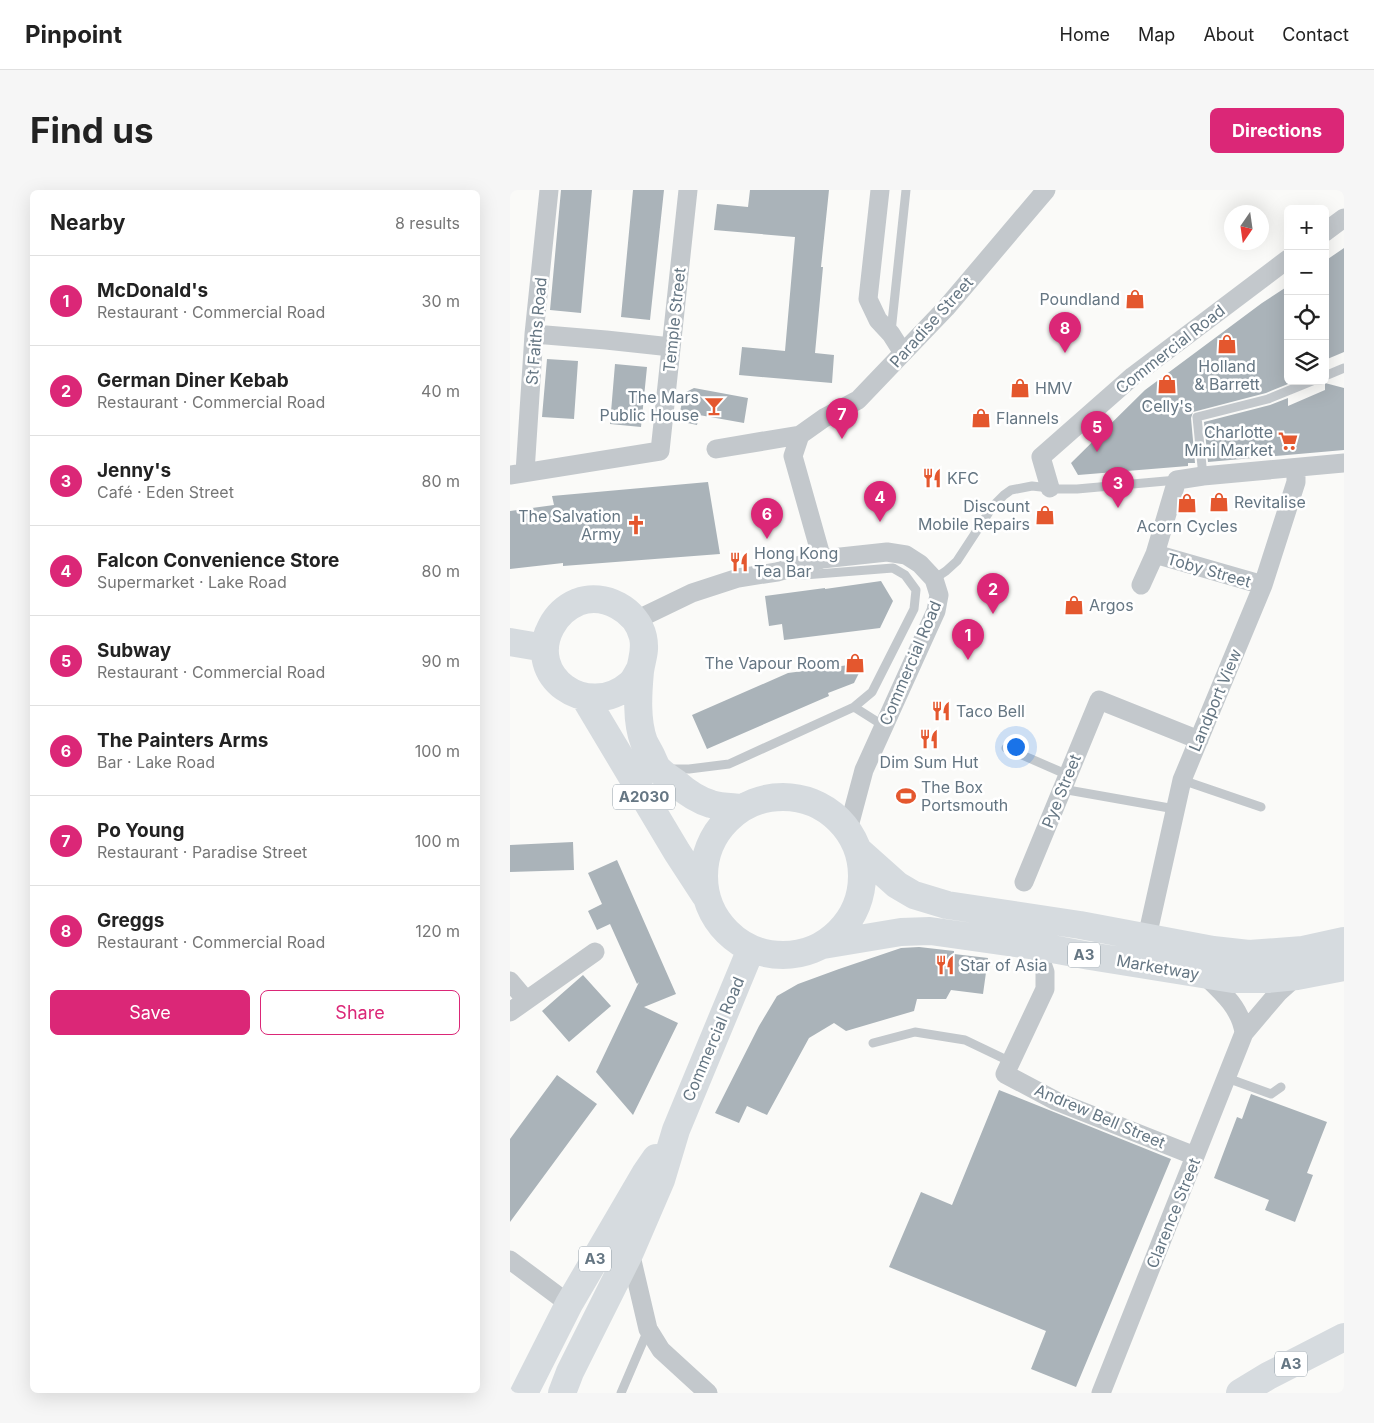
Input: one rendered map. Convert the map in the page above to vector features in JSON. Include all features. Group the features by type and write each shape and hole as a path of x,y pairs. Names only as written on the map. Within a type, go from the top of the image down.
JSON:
{"main road":[{"path":"596,599 611,602 625,610 636,620 643,636 645,652 640,669 631,683 618,693 602,698 585,698 572,693 560,685 546,662 545,648 548,632 555,619 566,608 580,601 596,599"},
{"path":"510,642 545,648"},
{"name":"A2030","path":"640,669 639,718 644,741 658,769 689,794 712,804 741,808"},
{"name":"A2030","path":"585,698 677,852 705,895"},
{"path":"779,796 799,798 818,804 835,815 854,841 863,879 858,905 844,928 823,945 800,954 775,956 750,949 730,936 714,917 705,895 703,870 709,845 722,824 741,808 760,800 779,796"},
{"name":"Marketway","path":"854,841 897,885 914,895 947,905 1080,925 1213,950 1249,954 1302,950 1344,941"},
{"name":"Marketway","path":"823,945 901,932 930,931 1036,946 1233,979 1268,979 1297,976 1344,967"},
{"name":"Commercial Road","path":"562,1393 570,1372 630,1252 661,1180 676,1130 750,949"},
{"name":"Commercial Road","path":"524,1393 569,1304 645,1174 676,1130"},
{"name":"A3","path":"1240,1393 1268,1376 1344,1337"}],"street":[{"name":"St Faiths Road","path":"517,474 549,190"},
{"name":"Temple Street","path":"517,474 660,450 688,190"},
{"path":"880,190 868,298 878,320 903,354"},
{"name":"Paradise Street","path":"800,435 824,418 858,400 946,308 1046,190"},
{"path":"1329,229 1344,218"},
{"name":"Commercial Road","path":"1050,488 1041,458 1133,376 1284,262"},
{"path":"534,334 671,347"},
{"path":"716,448 800,435 793,456 822,559"},
{"path":"1141,586 1155,554 1177,480 1344,463"},
{"name":"Landport View","path":"1147,937 1182,780 1263,585 1296,482 1296,468"},
{"path":"636,620 692,593 738,578 777,572 822,559 886,552 906,555 920,564 934,579"},
{"name":"Toby Street","path":"1155,554 1263,585"},
{"name":"Commercial Road","path":"854,841 864,770 936,611 939,595 934,579"},
{"name":"Pye Street","path":"1024,882 1099,700 1199,740"},
{"path":"1008,1068 1045,989 1045,972 1036,946"},
{"path":"510,1012 595,952"},
{"path":"1204,975 1238,1012 1243,1023 1244,1033"},
{"name":"Clarence Street","path":"1102,1393 1244,1033 1278,993 1297,976"},
{"path":"510,981 526,1000"},
{"name":"Andrew Bell Street","path":"1008,1068 1056,1102 1195,1156"},
{"path":"630,1252 648,1329 661,1350 708,1393"},
{"path":"510,1260 569,1304"}],"lane":[{"path":"890,334 906,190"},
{"path":"1329,374 1344,368"},
{"path":"1203,476 1197,417 1268,399 1302,385"},
{"path":"1050,488 1077,489 1177,480"},
{"name":"Commercial Road","path":"934,579 957,561 993,506 1004,494 1021,487 1050,488"},
{"path":"658,769 689,770 729,764 854,707 872,692 914,609 916,590 905,575 893,568 804,575 777,572"},
{"path":"854,707 884,726"},
{"path":"1006,748 1065,782 1175,809"},
{"path":"1182,780 1261,807"},
{"path":"874,1043 915,1032 965,1040 1008,1068"},
{"path":"1227,1078 1271,1094 1281,1087"},
{"path":"621,1393 648,1329"}],"building":[{"path":"561,190 592,190 581,313 550,310"},
{"path":"633,190 664,190 650,320 621,317"},
{"path":"750,190 829,190 815,353 834,355 832,383 739,375 742,347 785,351 795,237 714,230 717,204 748,207"},
{"path":"1344,248 1344,352 1329,358 1329,295 1329,258"},
{"path":"1284,289 1284,385 1286,385 1266,393 1193,412 1191,418 1195,463 1188,463 1188,466 1078,475 1071,463 1145,390"},
{"path":"547,359 578,361 574,419 542,417"},
{"path":"615,364 647,367 641,427 610,424"},
{"path":"1329,384 1344,388 1344,450 1208,462 1204,422 1270,405 1288,398 1288,406 1325,390 1325,385"},
{"name":"The Mars Public House","path":"694,388 748,398 744,423 699,415 697,425 678,421 684,393"},
{"name":"The Salvation Army","path":"708,482 720,554 563,566 563,563 510,569 510,511 554,505 552,496"},
{"path":"881,581 893,601 880,628 784,640 782,624 769,626 765,596"},
{"path":"864,663 854,683 828,693 829,696 707,749 692,715 788,673"},
{"path":"573,842 574,870 510,872 510,845"},
{"path":"617,860 676,994 644,1007 678,1023 633,1115 596,1072 639,982 637,984 610,924 597,930 588,911 602,904 588,873"},
{"path":"919,947 954,951 954,954 988,958 983,994 951,990 946,999 917,999 914,1011 846,1031 834,1023 809,1038 767,1115 747,1106 739,1123 715,1113 759,1026 777,996 798,984 839,969 901,948"},
{"path":"583,975 611,1006 569,1042 542,1011"},
{"path":"557,1075 597,1104 510,1222 510,1139"},
{"path":"999,1090 1171,1159 1076,1387 1031,1369 1046,1331 889,1267 921,1192 952,1205"},
{"path":"1251,1094 1327,1122 1307,1173 1313,1175 1295,1222 1265,1210 1269,1200 1214,1178 1237,1117 1242,1119"}],"place":[{"name":"Poundland","path":"1135,299"},
{"name":"Holland & Barrett","path":"1227,344"},
{"name":"Greggs","path":"1065,353"},
{"name":"Celly's","path":"1167,384"},
{"name":"HMV","path":"1020,388"},
{"name":"The Mars Public House","path":"714,406"},
{"name":"Flannels","path":"981,418"},
{"name":"Po Young","path":"842,439"},
{"name":"Charlotte Mini Market","path":"1288,441"},
{"name":"Subway","path":"1097,452"},
{"name":"KFC","path":"932,478"},
{"name":"Revitalise","path":"1219,502"},
{"name":"Acorn Cycles","path":"1187,503"},
{"name":"Jenny's","path":"1118,508"},
{"name":"Discount Mobile Repairs","path":"1045,515"},
{"name":"Falcon Convenience Store","path":"880,522"},
{"name":"The Salvation Army","path":"636,525"},
{"name":"The Painters Arms","path":"767,539"},
{"name":"Hong Kong Tea Bar","path":"739,562"},
{"name":"Argos","path":"1074,605"},
{"name":"German Diner Kebab","path":"993,614"},
{"name":"McDonald's","path":"968,660"},
{"name":"The Vapour Room","path":"855,663"},
{"name":"Taco Bell","path":"941,711"},
{"name":"Dim Sum Hut","path":"929,739"},
{"name":"The Box Portsmouth","path":"906,796"},
{"name":"Star of Asia","path":"945,965"}]}
